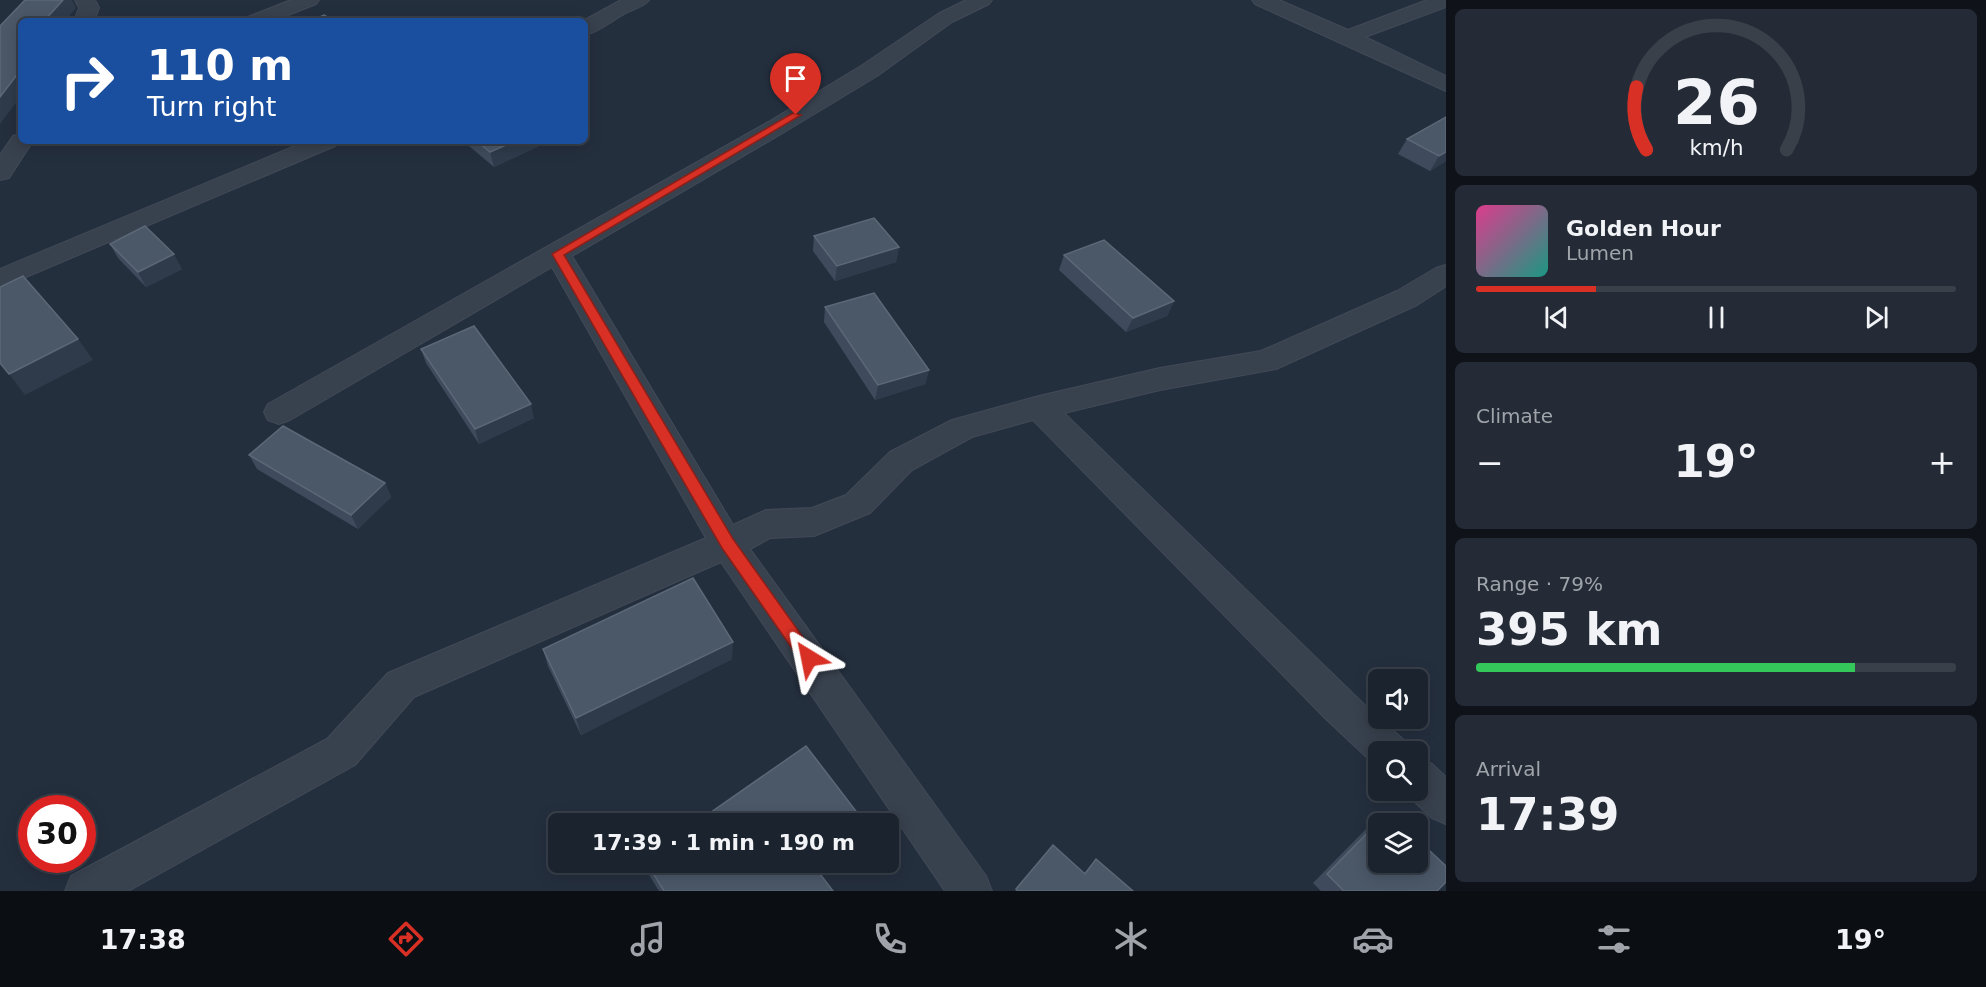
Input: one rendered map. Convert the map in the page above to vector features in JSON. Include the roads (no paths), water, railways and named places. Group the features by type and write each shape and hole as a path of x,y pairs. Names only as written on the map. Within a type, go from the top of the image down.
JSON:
{"street":[{"path":"85,0 89,8 85,18"},
{"path":"263,18 309,0"},
{"path":"588,27 617,9 639,0"},
{"path":"279,412 558,254 859,77 945,18 982,0"},
{"path":"1262,0 1446,84"},
{"path":"1347,37 1446,0"},
{"path":"0,172 19,144"},
{"path":"0,279 320,144"},
{"path":"558,254 727,544 971,891"},
{"path":"86,891 341,752 401,685 727,544 766,524 814,522 858,504 901,461 963,428 1039,407 1160,379 1266,361 1407,298 1446,274"},
{"path":"1039,407 1323,690 1377,741"},
{"path":"1428,787 1446,804"}]}
